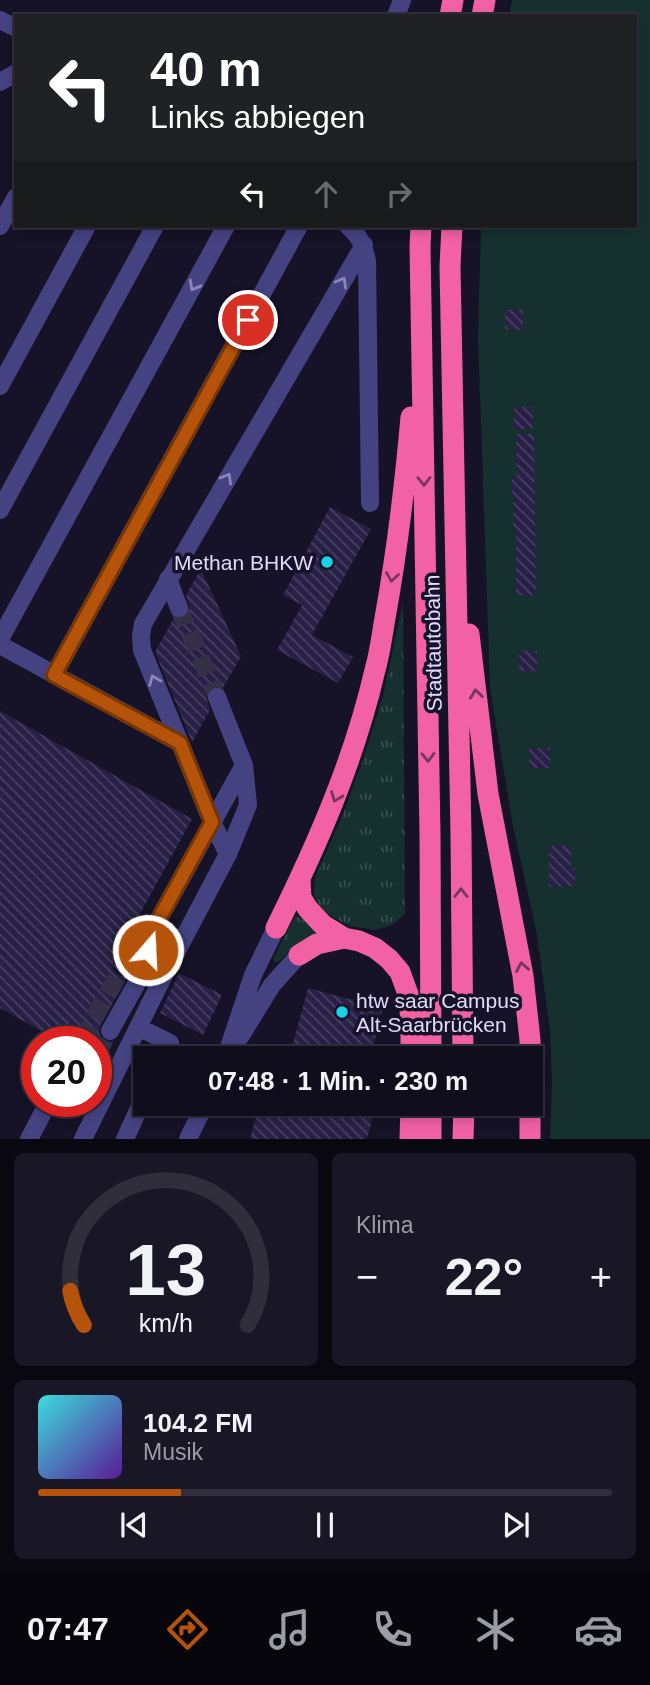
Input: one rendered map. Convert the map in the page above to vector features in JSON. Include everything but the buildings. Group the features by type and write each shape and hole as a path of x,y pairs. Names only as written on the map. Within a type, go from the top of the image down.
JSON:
{"highway":[{"name":"Stadtautobahn","path":"421,228 431,1046"},
{"name":"Stadtautobahn","path":"452,228 450,266 463,1046"},
{"path":"276,928 327,819 351,756 376,670 402,506 421,314"},
{"path":"455,528 488,794 523,976 530,1046"},
{"path":"300,879 301,898 323,925 344,938 375,948 400,972 408,994 411,1046"},
{"path":"299,955 317,944 344,938"},
{"path":"411,1116 411,1139"},
{"path":"431,1116 431,1139"},
{"path":"463,1139 464,1116"},
{"path":"530,1116 530,1139"}],"street":[{"path":"0,226 14,201"},
{"path":"0,386 86,228"},
{"path":"0,510 154,228"},
{"path":"0,639 225,228"},
{"path":"54,675 298,228"},
{"path":"350,228 363,246 367,261 370,503"},
{"path":"228,854 212,822 142,650 143,624 363,246"},
{"path":"168,579 179,608"},
{"path":"0,645 180,743"},
{"path":"83,1139 228,854 248,805 244,765 217,697"},
{"path":"124,965 155,926 244,765"},
{"path":"112,1027 142,974 155,926"},
{"path":"230,1046 253,975 276,928"},
{"path":"234,1046 272,985 299,955"},
{"path":"138,1027 170,1043 169,1046"},
{"path":"125,1139 135,1116"},
{"path":"188,1139 199,1116"},
{"path":"29,1139 41,1117"}],"green space":[{"path":"512,0 650,0 650,1139 550,1139 550,1030 537,935 513,826 490,688 478,337 481,228 637,228 637,14 509,14"},
{"path":"403,602 405,914 392,925 375,930 350,926 319,906 314,895 315,877 363,760 383,696"},
{"path":"295,916 309,925 315,932 314,936 294,946 275,962 273,959"}],"tunnel":[{"path":"179,608 217,697"},
{"path":"89,1026 124,965"}],"place":[{"name":"Methan BHKW","path":"327,562"},
{"name":"htw saar Campus Alt-Saarbrücken","path":"342,1012"}],"route":[{"path":"148,950 155,926 212,822 180,743 54,675 248,320"}]}
